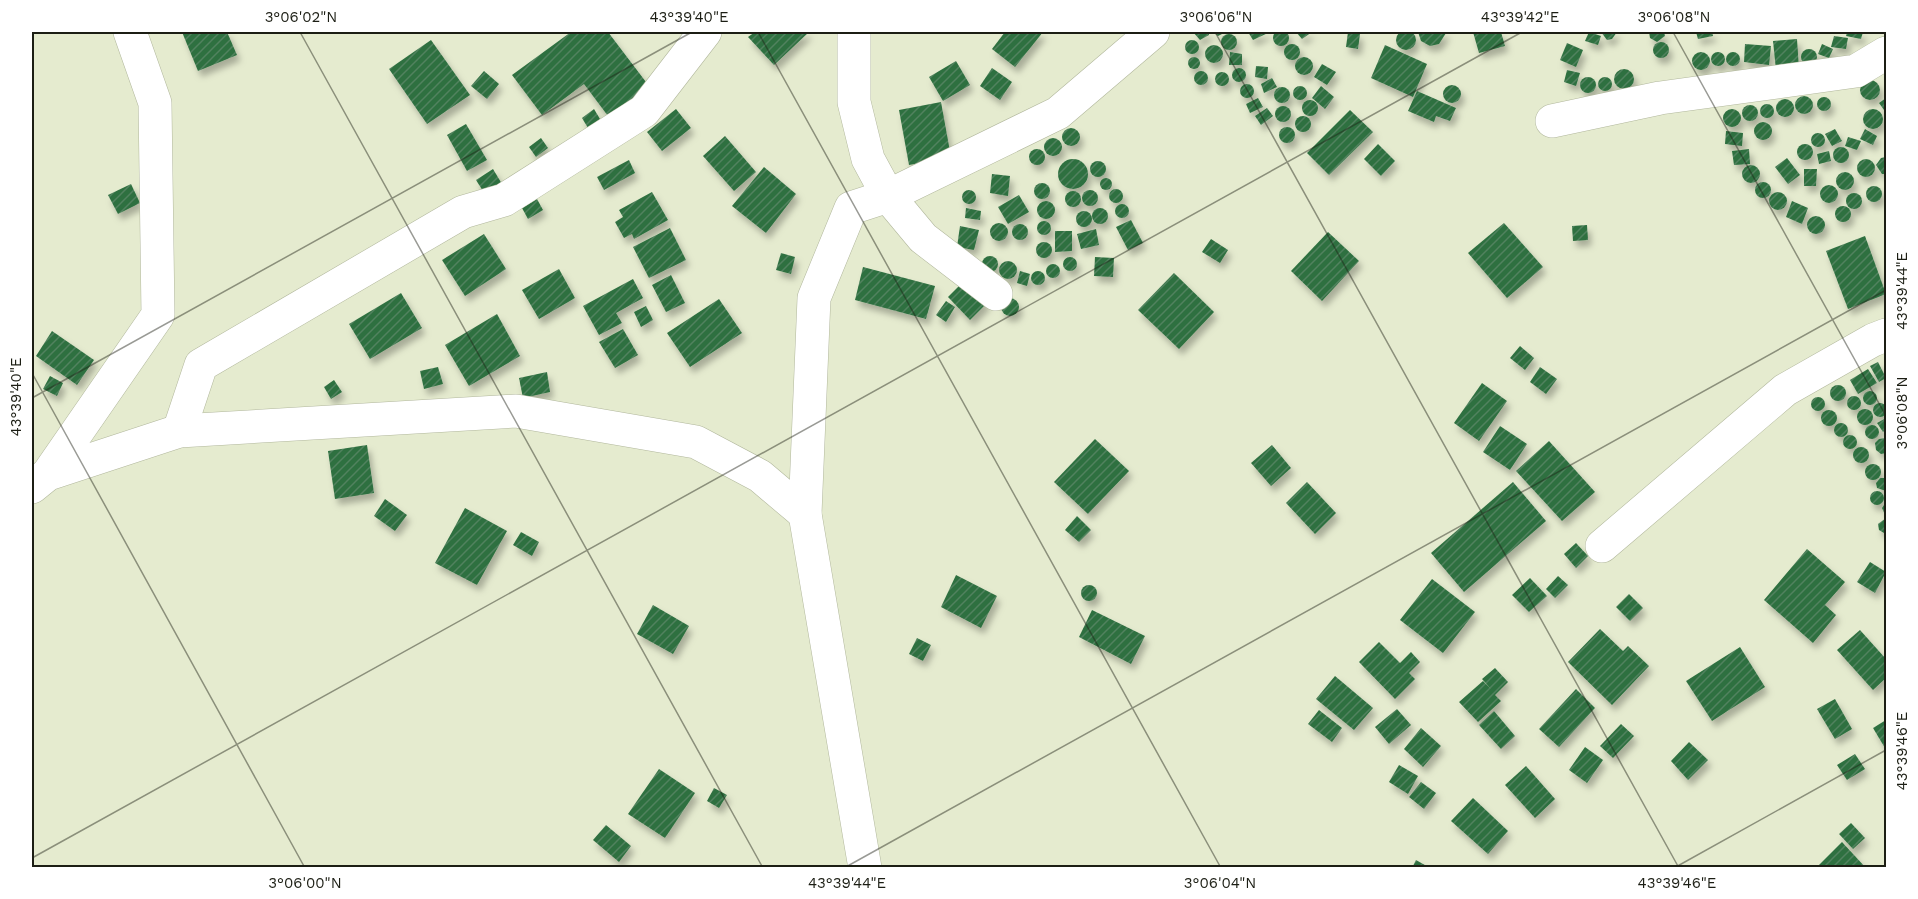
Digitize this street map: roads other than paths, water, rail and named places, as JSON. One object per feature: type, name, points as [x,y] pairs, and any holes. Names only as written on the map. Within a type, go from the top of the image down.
[{"type":"street","points":[[40,480],[158,315],[155,103],[130,32]]},
{"type":"street","points":[[179,431],[201,365],[463,212],[504,200],[644,111],[705,32]]},
{"type":"street","points":[[854,32],[854,102],[868,159],[888,196],[923,238],[996,294]]},
{"type":"street","points":[[869,865],[805,514],[814,298],[851,207],[888,196],[1058,113],[1153,32]]},
{"type":"street","points":[[1552,121],[1660,98],[1856,71],[1887,52]]},
{"type":"street","points":[[1602,546],[1785,390],[1873,339],[1887,335]]},
{"type":"street","points":[[40,480],[179,431],[516,411],[696,442],[760,476],[805,514]]}]
